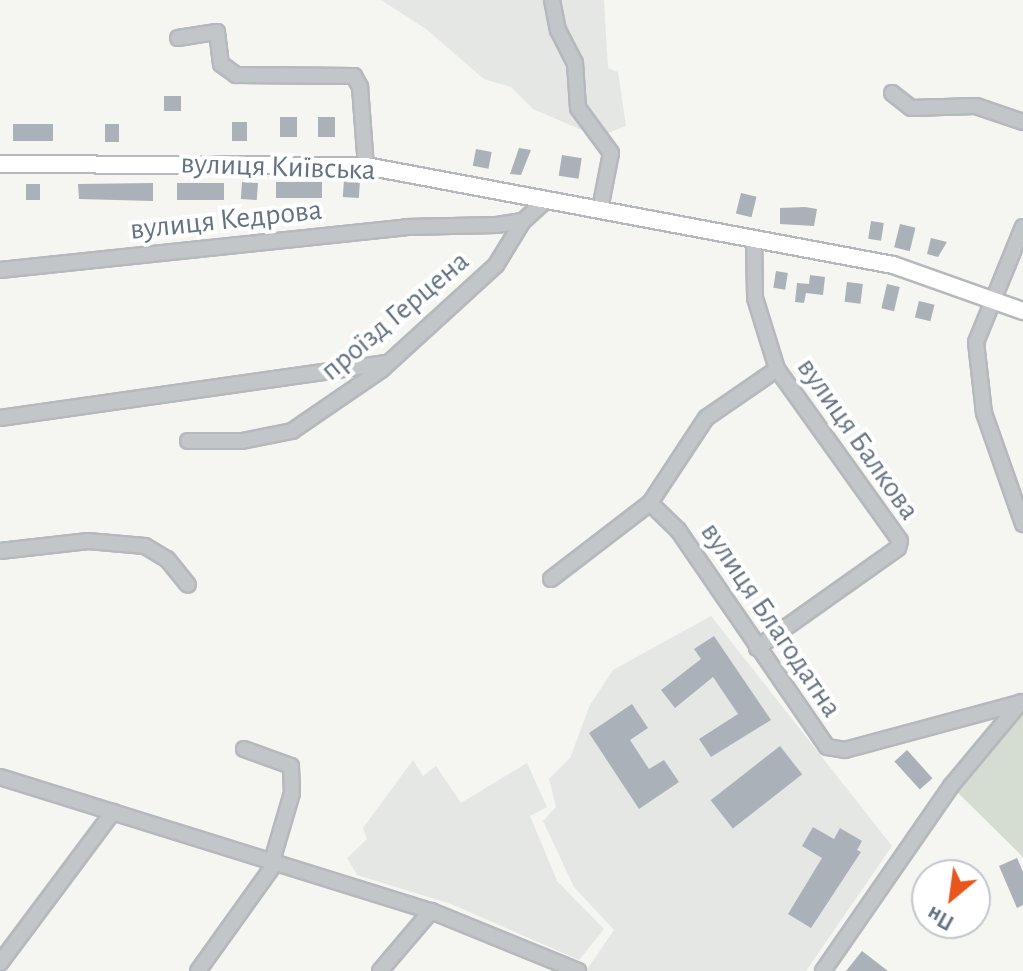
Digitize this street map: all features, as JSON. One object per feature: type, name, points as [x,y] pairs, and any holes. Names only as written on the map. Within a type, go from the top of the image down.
[{"type":"main road","name":"вулиця Київська","points":[[0,164],[366,166],[754,238]]},
{"type":"main road","points":[[754,238],[893,265],[1023,311]]},
{"type":"street","points":[[552,0],[558,30],[575,63],[578,108],[611,153],[600,209]]},
{"type":"street","points":[[178,38],[217,32],[221,64],[236,75],[354,76],[360,87],[366,166]]},
{"type":"street","points":[[892,93],[911,108],[976,106],[1023,122]]},
{"type":"street","points":[[523,221],[546,200]]},
{"type":"street","name":"вулиця Кедрова","points":[[0,270],[406,227],[523,221]]},
{"type":"street","name":"проїзд Герцена","points":[[188,441],[242,441],[292,431],[389,363],[496,265],[523,221]]},
{"type":"street","points":[[1023,227],[976,342],[984,413],[1020,508],[1023,524]]},
{"type":"street","name":"вулиця Балкова","points":[[754,238],[755,298],[777,369],[900,541],[898,548],[757,648]]},
{"type":"street","points":[[0,418],[389,363]]},
{"type":"street","points":[[551,579],[650,503],[706,418],[777,369]]},
{"type":"street","name":"вулиця Благодатна","points":[[650,503],[678,530],[812,730],[836,749],[1022,702]]},
{"type":"street","points":[[0,551],[88,541],[145,546],[167,559],[188,585]]},
{"type":"street","points":[[823,971],[951,786],[1022,702]]},
{"type":"street","points":[[198,971],[274,861],[292,793],[291,766],[244,749]]},
{"type":"street","points":[[0,777],[431,911],[578,971]]},
{"type":"street","points":[[0,963],[113,812]]},
{"type":"street","points":[[380,971],[431,911]]},
{"type":"shaded area","points":[[381,0],[604,0],[608,68],[618,72],[626,126],[598,137],[533,109],[511,87],[484,79],[426,29]]},
{"type":"shaded area","points":[[711,616],[892,846],[806,971],[586,971],[614,930],[574,887],[543,821],[556,807],[549,779],[570,758],[590,705],[613,670]]},
{"type":"shaded area","points":[[1023,702],[1023,857],[951,786]]},
{"type":"shaded area","points":[[413,760],[423,776],[436,766],[461,803],[527,763],[547,807],[530,816],[557,881],[604,929],[579,960],[451,904],[357,875],[347,858],[367,839],[363,828]]},
{"type":"building","points":[[164,96],[181,96],[181,111],[164,111]]},
{"type":"building","points":[[280,117],[297,117],[297,137],[280,137]]},
{"type":"building","points":[[318,117],[335,117],[335,137],[318,137]]},
{"type":"building","points":[[232,122],[247,122],[247,141],[232,141]]},
{"type":"building","points":[[13,124],[53,124],[53,141],[13,141]]},
{"type":"building","points":[[105,124],[119,124],[119,142],[105,142]]},
{"type":"building","points":[[519,148],[531,150],[521,175],[510,174]]},
{"type":"building","points":[[476,149],[492,152],[488,169],[473,166]]},
{"type":"building","points":[[562,155],[582,158],[578,179],[559,176]]},
{"type":"building","points":[[344,180],[360,181],[359,198],[343,197]]},
{"type":"building","points":[[242,182],[258,183],[257,200],[241,199]]},
{"type":"building","points":[[276,182],[322,182],[322,198],[276,198]]},
{"type":"building","points":[[153,183],[153,201],[79,199],[78,184]]},
{"type":"building","points":[[177,183],[224,183],[224,200],[177,200]]},
{"type":"building","points":[[26,184],[40,184],[40,200],[26,200]]},
{"type":"building","points":[[741,193],[757,197],[751,217],[736,213]]},
{"type":"building","points":[[780,208],[817,209],[814,226],[780,224]]},
{"type":"building","points":[[871,221],[884,223],[881,241],[868,239]]},
{"type":"building","points":[[900,224],[916,228],[910,251],[894,247]]},
{"type":"building","points":[[931,238],[947,242],[938,257],[927,254]]},
{"type":"building","points":[[776,271],[788,273],[785,290],[773,288]]},
{"type":"building","points":[[810,275],[825,277],[823,295],[806,293],[804,303],[795,302],[797,283],[809,284]]},
{"type":"building","points":[[847,282],[863,284],[860,304],[845,302]]},
{"type":"building","points":[[887,284],[900,287],[894,311],[881,308]]},
{"type":"building","points":[[919,301],[935,305],[930,321],[915,317]]},
{"type":"building","points":[[714,636],[771,720],[711,757],[699,739],[738,714],[713,677],[675,708],[661,690],[701,659],[694,649]]},
{"type":"building","points":[[632,704],[648,728],[630,740],[649,769],[664,760],[679,782],[639,809],[589,733]]},
{"type":"building","points":[[780,746],[802,774],[733,829],[711,800]]},
{"type":"building","points":[[907,750],[932,778],[920,790],[894,761]]},
{"type":"building","points":[[813,827],[834,839],[840,828],[862,841],[857,850],[861,852],[811,928],[788,914],[822,858],[802,846]]},
{"type":"building","points":[[1017,858],[1023,872],[1023,905],[1017,908],[999,866]]},
{"type":"building","points":[[862,951],[888,971],[846,971]]}]
